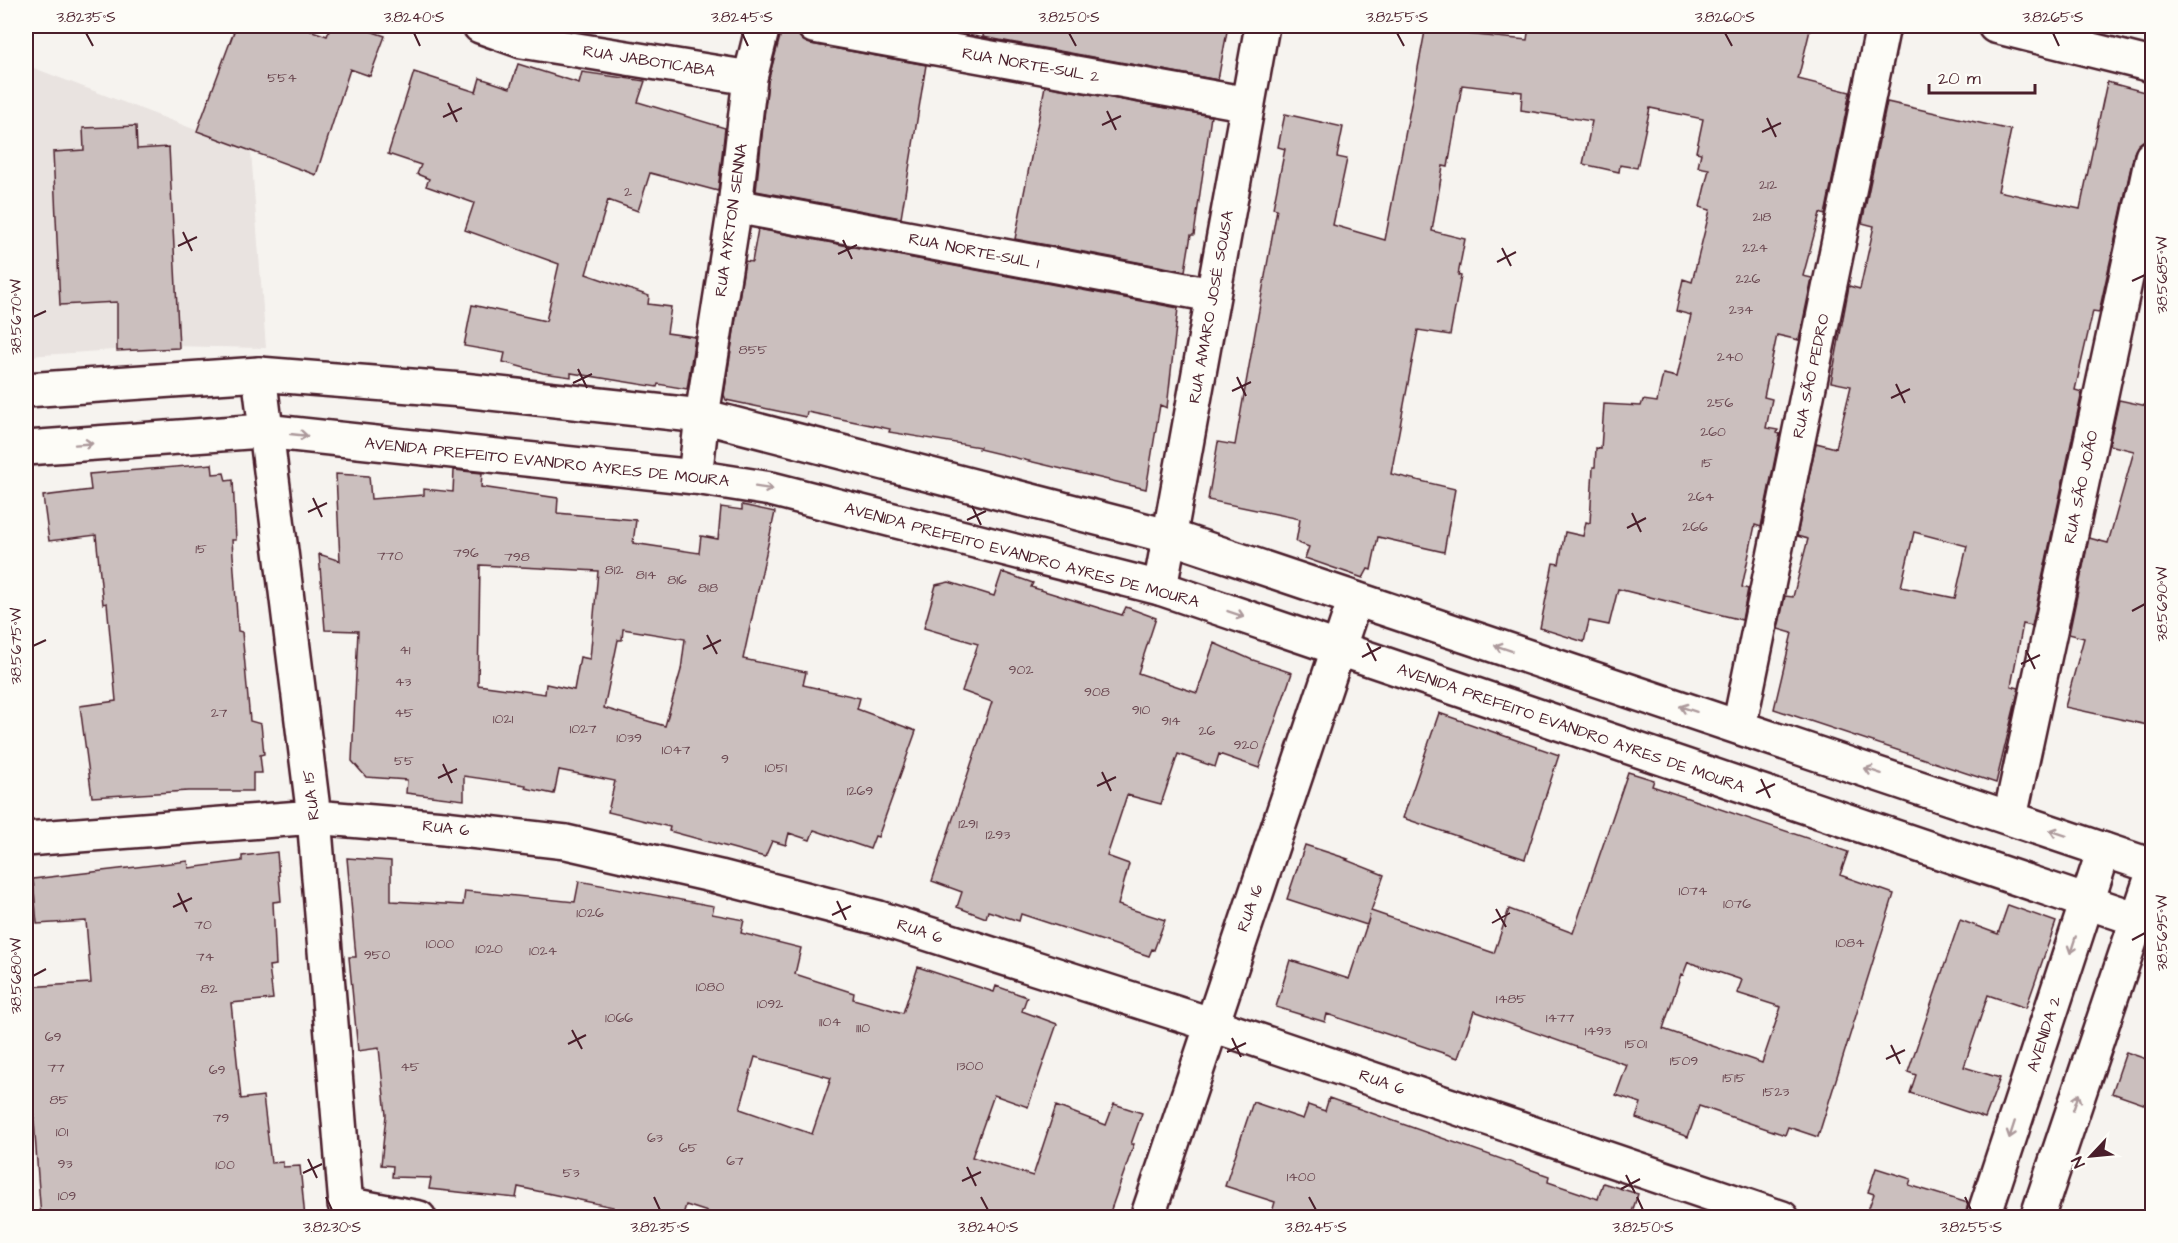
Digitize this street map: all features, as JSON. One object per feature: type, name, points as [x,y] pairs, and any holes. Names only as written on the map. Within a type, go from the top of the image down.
[{"type":"street","name":"RUA JABOTICABA","points":[[480,26],[750,78]]},
{"type":"street","name":"RUA AYRTON SENNA","points":[[695,477],[702,416],[735,206],[750,78],[763,26]]},
{"type":"street","name":"RUA NORTE-SUL 2","points":[[814,26],[1248,104]]},
{"type":"street","name":"RUA AMARO JOSÉ SOUSA","points":[[1160,588],[1262,26]]},
{"type":"street","name":"RUA SÃO PEDRO","points":[[1739,727],[1883,26]]},
{"type":"street","points":[[1995,26],[2073,35],[2152,65]]},
{"type":"street","name":"RUA SÃO JOÃO","points":[[2010,817],[2152,157]]},
{"type":"street","name":"RUA NORTE-SUL 1","points":[[735,206],[1212,295]]},
{"type":"street","points":[[26,390],[258,374],[462,390],[702,416],[1171,537],[2152,866]]},
{"type":"street","name":"RUA 15","points":[[258,374],[314,817],[346,1211]]},
{"type":"street","name":"AVENIDA PREFEITO EVANDRO AYRES DE MOURA","points":[[26,448],[264,431],[695,477],[771,489],[1160,588],[2145,922]]},
{"type":"street","name":"RUA 16","points":[[1147,1218],[1210,1024],[1355,599]]},
{"type":"street","name":"RUA 6","points":[[26,839],[314,817],[444,828],[566,842],[720,877],[879,918],[1210,1024],[1782,1218]]},
{"type":"street","name":"AVENIDA 2","points":[[1983,1218],[2104,850]]},
{"type":"street","points":[[2037,1218],[2145,922],[2152,876]]},
{"type":"street","points":[[346,1211],[419,1218]]},
{"type":"shaded area","points":[[26,65],[251,151],[266,348],[170,346],[29,356],[26,305]]},
{"type":"building","points":[[236,26],[298,26],[327,36],[331,26],[355,26],[385,36],[370,76],[350,69],[316,175],[197,131]]},
{"type":"building","points":[[789,26],[796,26],[802,40],[811,44],[926,65],[901,218],[756,191],[768,81],[781,33],[788,34]]},
{"type":"building","points":[[984,26],[1228,26],[1218,80],[983,37]]},
{"type":"building","points":[[1426,26],[1467,26],[1466,34],[1527,40],[1529,26],[1811,26],[1798,79],[1850,92],[1825,215],[1820,213],[1803,276],[1812,278],[1799,340],[1777,335],[1764,397],[1772,399],[1766,428],[1778,430],[1777,433],[1780,434],[1761,527],[1755,525],[1742,587],[1748,589],[1742,620],[1618,589],[1609,625],[1589,621],[1584,642],[1540,628],[1553,563],[1559,564],[1565,532],[1583,536],[1586,522],[1590,523],[1593,467],[1595,467],[1596,448],[1601,449],[1604,404],[1641,406],[1643,400],[1657,402],[1663,374],[1677,377],[1691,315],[1676,311],[1683,279],[1692,282],[1710,210],[1700,207],[1709,169],[1698,167],[1701,153],[1696,152],[1703,119],[1650,108],[1637,168],[1620,165],[1619,172],[1583,164],[1592,121],[1521,110],[1522,92],[1462,85],[1448,167],[1443,166],[1432,231],[1465,239],[1458,275],[1461,276],[1450,335],[1418,330],[1391,474],[1455,489],[1444,552],[1378,537],[1371,570],[1368,569],[1363,578],[1305,558],[1309,547],[1296,542],[1300,519],[1208,500],[1218,442],[1235,445],[1277,209],[1273,208],[1285,149],[1278,147],[1285,114],[1343,127],[1337,157],[1347,159],[1333,225],[1385,240]]},
{"type":"building","points":[[518,64],[579,83],[582,72],[645,81],[638,102],[725,128],[718,191],[650,173],[638,211],[608,200],[586,274],[649,296],[648,304],[671,307],[667,333],[695,337],[687,389],[658,384],[657,387],[571,373],[571,377],[543,373],[503,362],[505,353],[464,346],[472,305],[546,321],[559,264],[465,230],[474,203],[426,186],[429,179],[417,174],[421,165],[388,154],[414,72],[476,92],[480,78],[510,88]]},
{"type":"building","points":[[2107,82],[2152,94],[2146,139],[2138,145],[2134,153],[2099,312],[2093,311],[2075,390],[2082,392],[2032,626],[2023,624],[2011,686],[2019,688],[1996,783],[1774,709],[1792,633],[1778,629],[1785,596],[1793,597],[1808,539],[1797,536],[1816,443],[1836,448],[1851,386],[1831,382],[1849,286],[1860,289],[1874,226],[1862,223],[1887,102],[2011,130],[1998,191],[2080,209]],"holes":[[[1914,532],[1967,546],[1955,598],[1901,587]]]},
{"type":"building","points":[[1045,86],[1211,116],[1194,235],[1191,235],[1185,271],[1015,239]]},
{"type":"building","points":[[136,126],[137,149],[169,147],[179,348],[117,351],[117,302],[60,305],[53,152],[84,150],[83,128]]},
{"type":"building","points":[[758,229],[1178,308],[1167,408],[1160,405],[1146,489],[979,449],[980,447],[889,432],[890,429],[807,412],[806,417],[726,400],[724,395],[745,261],[752,262]]},
{"type":"building","points":[[2119,400],[2152,407],[2152,726],[2065,707],[2084,638],[2069,634],[2089,538],[2108,543],[2134,451],[2109,445]]},
{"type":"building","points":[[212,464],[213,474],[224,473],[226,481],[233,480],[236,540],[232,540],[238,631],[242,632],[250,721],[261,724],[264,754],[260,755],[262,773],[253,773],[253,791],[188,791],[92,797],[80,706],[116,701],[107,603],[103,604],[96,535],[49,541],[43,496],[91,490],[89,474]]},
{"type":"building","points":[[454,470],[482,473],[481,487],[558,498],[557,513],[636,520],[633,543],[699,553],[701,536],[718,539],[721,507],[742,510],[742,505],[775,512],[743,659],[806,672],[803,685],[860,698],[857,709],[916,731],[878,837],[875,836],[870,849],[814,830],[810,840],[789,833],[786,845],[772,841],[765,857],[669,831],[670,827],[608,812],[615,781],[559,770],[554,794],[525,788],[526,785],[464,776],[464,800],[406,793],[407,780],[366,777],[352,761],[358,631],[325,630],[319,554],[340,561],[336,474],[369,476],[371,499],[424,495],[424,489],[453,492]],"holes":[[[480,565],[598,571],[590,659],[580,657],[574,690],[546,684],[545,694],[478,685]],[[623,629],[685,639],[681,670],[665,726],[604,708],[618,640],[622,640]]]},
{"type":"building","points":[[1002,572],[1033,583],[1031,587],[1122,615],[1126,607],[1156,618],[1138,673],[1197,693],[1214,643],[1250,659],[1292,673],[1259,768],[1219,754],[1215,767],[1178,754],[1161,804],[1127,795],[1107,856],[1129,864],[1118,905],[1165,920],[1154,950],[1152,949],[1149,956],[1021,914],[1019,921],[988,911],[986,918],[957,907],[962,892],[932,881],[992,702],[962,691],[978,644],[924,628],[936,585],[949,582],[994,596]]},
{"type":"building","points":[[1439,713],[1559,755],[1525,859],[1403,818]]},
{"type":"building","points":[[1628,772],[1654,780],[1652,786],[1848,852],[1840,875],[1894,894],[1818,1137],[1788,1127],[1785,1135],[1699,1106],[1688,1137],[1636,1118],[1641,1103],[1616,1095],[1627,1065],[1474,1011],[1458,1058],[1327,1014],[1325,1022],[1276,1007],[1290,960],[1349,979],[1367,925],[1287,899],[1305,845],[1348,859],[1346,860],[1384,875],[1371,911],[1494,953],[1509,909],[1573,933]],"holes":[[[1688,962],[1742,980],[1737,993],[1781,1007],[1762,1063],[1663,1029],[1681,974],[1683,975]]]},
{"type":"building","points":[[277,852],[281,901],[273,902],[276,965],[269,966],[273,999],[231,1003],[241,1099],[263,1096],[271,1163],[283,1162],[283,1167],[300,1166],[305,1218],[41,1218],[30,1065],[26,1065],[26,987],[91,983],[86,921],[37,924],[33,879],[188,861],[189,868],[242,861],[242,856]]},
{"type":"building","points":[[347,858],[391,861],[391,901],[463,905],[465,891],[575,902],[579,881],[714,906],[712,914],[744,920],[741,933],[801,948],[795,974],[854,993],[853,999],[903,1013],[918,967],[994,992],[996,986],[1027,997],[1022,1011],[1057,1024],[1028,1107],[994,1095],[972,1157],[1033,1176],[1056,1106],[1106,1125],[1114,1104],[1142,1113],[1131,1144],[1134,1144],[1108,1218],[726,1218],[686,1205],[682,1218],[609,1218],[613,1207],[518,1187],[516,1198],[429,1189],[431,1178],[392,1177],[393,1166],[381,1165],[386,1115],[379,1048],[358,1051],[349,957],[356,957]],"holes":[[[755,1057],[831,1078],[812,1134],[740,1109]]]},
{"type":"building","points":[[2008,905],[2056,922],[2026,1008],[1988,995],[1964,1067],[2000,1078],[1985,1118],[1910,1093],[1916,1075],[1908,1072],[1960,920],[1998,934]]},
{"type":"building","points":[[2126,1052],[2152,1061],[2152,1107],[2112,1093]]},
{"type":"building","points":[[1329,1098],[1549,1176],[1548,1182],[1598,1199],[1603,1183],[1638,1194],[1632,1212],[1637,1213],[1636,1218],[1287,1218],[1272,1212],[1275,1202],[1225,1186],[1253,1102],[1303,1119],[1308,1105],[1325,1111]]},
{"type":"building","points":[[1876,1168],[1911,1179],[1909,1185],[1968,1203],[1965,1218],[1865,1218],[1874,1194],[1868,1192]]}]
